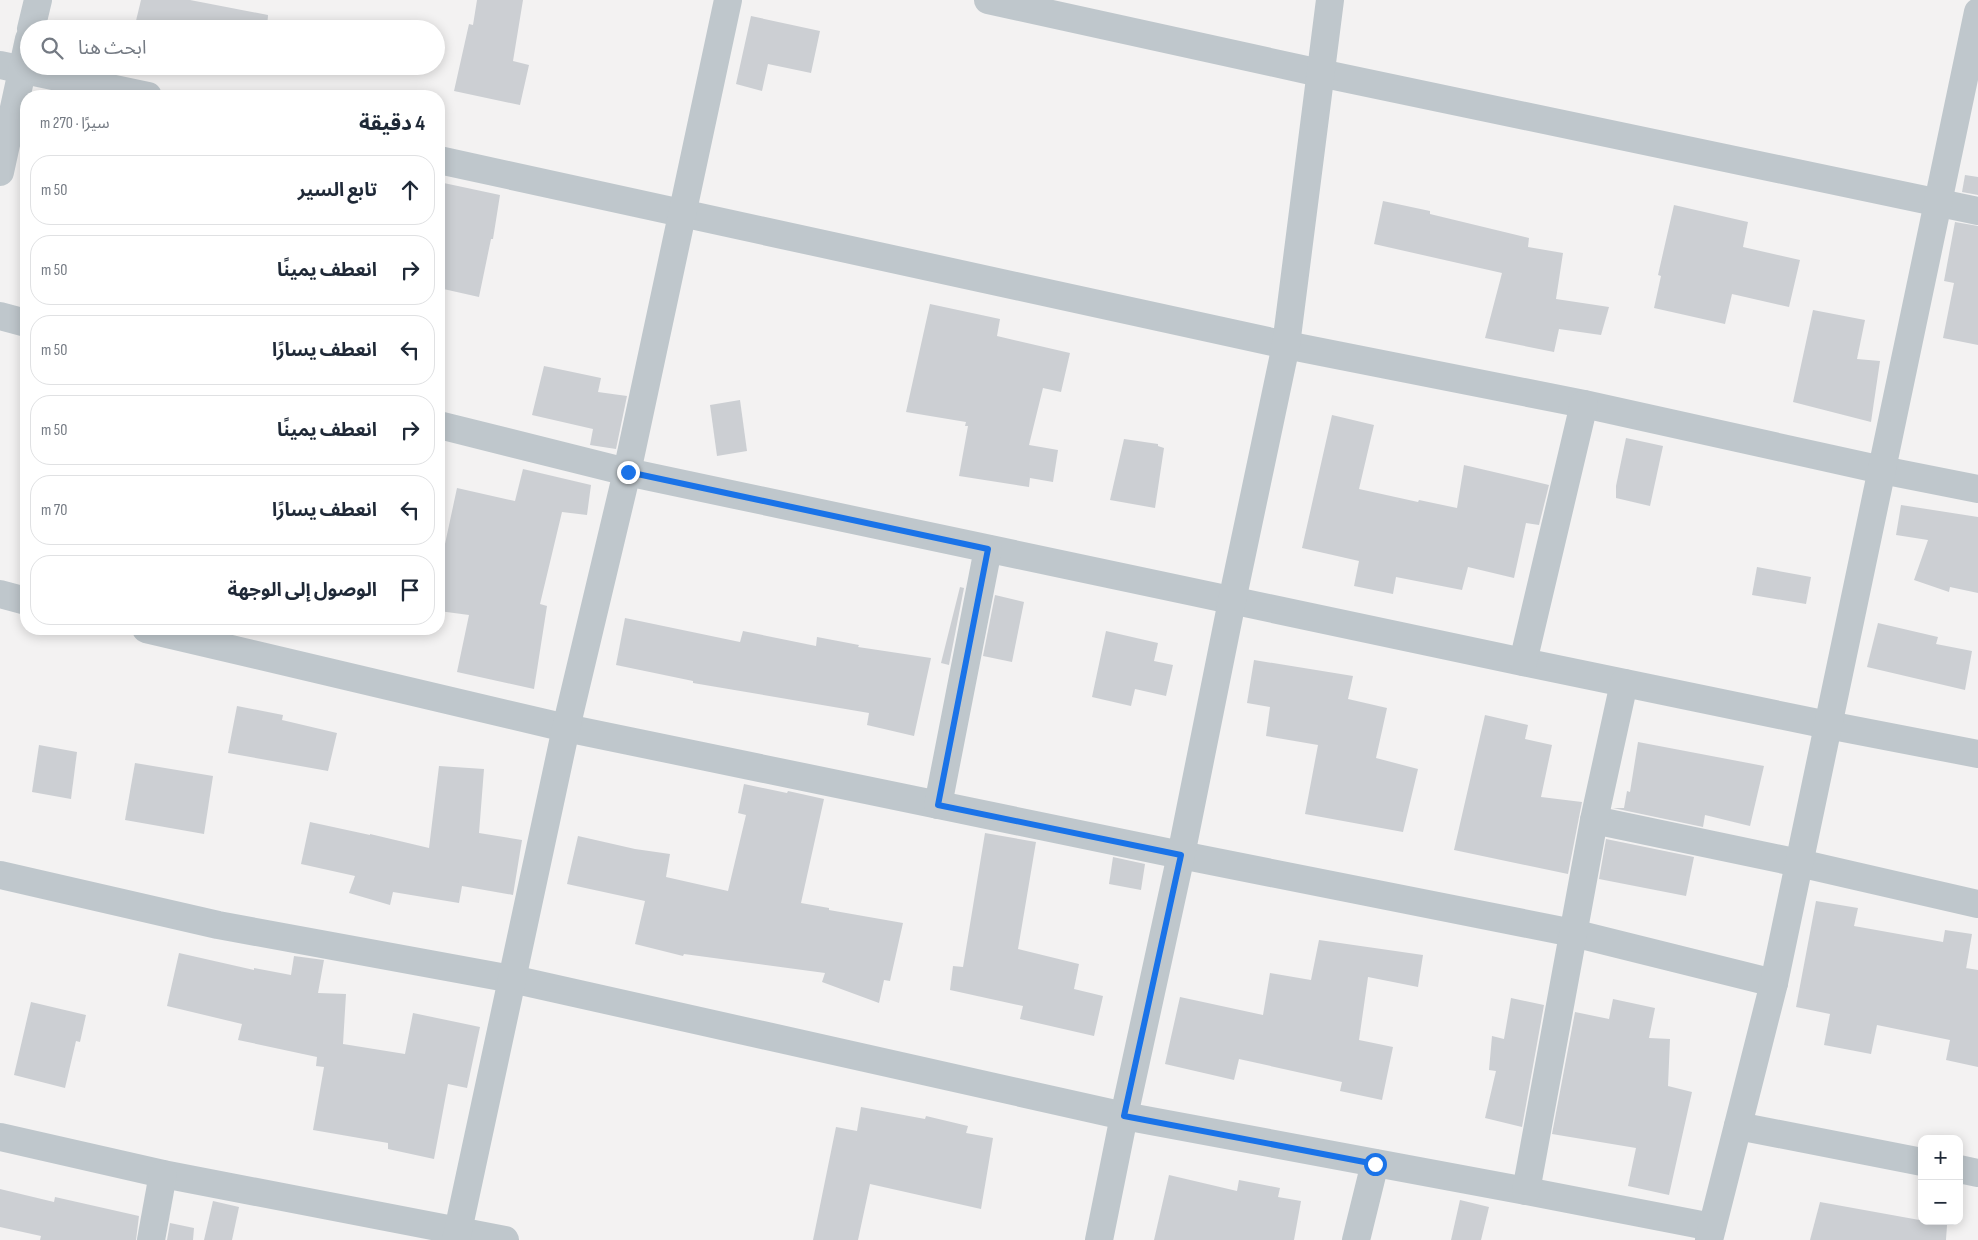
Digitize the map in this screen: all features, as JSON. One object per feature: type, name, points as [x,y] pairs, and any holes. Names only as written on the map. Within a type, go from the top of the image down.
[{"type":"street","points":[[33,20],[38,0]]},
{"type":"street","points":[[457,1235],[566,728],[628,472],[728,0]]},
{"type":"street","points":[[988,0],[1320,73],[1978,211]]},
{"type":"street","points":[[1099,1240],[1181,855],[1286,345],[1330,0]]},
{"type":"street","points":[[0,875],[218,924],[512,979],[1124,1116],[1526,1191],[1710,1234],[1774,983],[1978,12]]},
{"type":"street","points":[[0,172],[11,67],[20,53]]},
{"type":"street","points":[[49,75],[120,90]]},
{"type":"street","points":[[445,161],[1286,345],[1584,404],[1882,470],[1978,489]]},
{"type":"street","points":[[0,316],[20,321]]},
{"type":"street","points":[[1523,662],[1584,404]]},
{"type":"street","points":[[445,426],[628,472],[988,549],[1828,726],[1978,754]]},
{"type":"street","points":[[938,805],[988,549]]},
{"type":"street","points":[[0,594],[20,599]]},
{"type":"street","points":[[171,635],[566,728],[1573,934],[1774,983]]},
{"type":"street","points":[[1526,1191],[1594,820],[1624,683]]},
{"type":"street","points":[[1594,820],[1799,863],[1978,904]]},
{"type":"street","points":[[1738,1126],[1918,1161]]},
{"type":"street","points":[[0,1137],[163,1174],[457,1235],[505,1240]]},
{"type":"street","points":[[1356,1240],[1375,1164]]},
{"type":"street","points":[[1963,1170],[1978,1173]]},
{"type":"street","points":[[151,1240],[163,1174]]},
{"type":"building","points":[[141,0],[190,0],[268,15],[268,20],[136,20]]},
{"type":"building","points":[[477,0],[523,0],[513,61],[529,65],[520,105],[454,91],[469,24],[473,25]]},
{"type":"building","points":[[751,16],[820,31],[811,73],[768,64],[762,91],[736,84]]},
{"type":"building","points":[[1965,175],[1978,177],[1978,195],[1962,192]]},
{"type":"building","points":[[445,183],[500,195],[493,239],[491,239],[479,297],[445,289]]},
{"type":"building","points":[[1383,201],[1430,211],[1430,214],[1529,238],[1528,247],[1563,253],[1556,299],[1609,307],[1601,335],[1559,329],[1554,352],[1485,338],[1502,273],[1374,244]]},
{"type":"building","points":[[1674,205],[1748,222],[1743,247],[1800,260],[1789,307],[1732,294],[1725,324],[1654,308],[1661,276],[1658,275]]},
{"type":"building","points":[[1955,222],[1978,226],[1978,345],[1943,338],[1954,283],[1944,281]]},
{"type":"building","points":[[930,304],[1000,319],[997,336],[1070,353],[1061,392],[1043,388],[1029,445],[1058,450],[1053,482],[1030,478],[1029,487],[959,476],[968,426],[965,426],[966,422],[906,412]]},
{"type":"building","points":[[1813,310],[1865,320],[1857,359],[1880,361],[1871,422],[1793,402]]},
{"type":"building","points":[[544,366],[601,378],[598,392],[627,396],[616,449],[590,445],[593,429],[532,415]]},
{"type":"building","points":[[740,400],[747,451],[717,456],[710,405]]},
{"type":"building","points":[[1332,415],[1374,425],[1359,489],[1418,502],[1419,500],[1457,508],[1464,465],[1549,485],[1539,525],[1526,523],[1514,578],[1468,567],[1462,590],[1396,577],[1393,594],[1354,586],[1359,561],[1302,548]]},
{"type":"building","points":[[1626,438],[1663,446],[1650,506],[1616,498],[1616,486]]},
{"type":"building","points":[[1124,439],[1158,444],[1158,446],[1164,448],[1155,508],[1110,500]]},
{"type":"building","points":[[523,469],[591,485],[587,515],[562,512],[540,604],[547,606],[534,689],[457,672],[469,615],[445,612],[445,544],[457,488],[515,501]]},
{"type":"building","points":[[1901,505],[1978,517],[1978,593],[1950,587],[1949,592],[1914,580],[1928,540],[1896,535]]},
{"type":"building","points":[[1757,567],[1811,577],[1806,604],[1752,595]]},
{"type":"building","points":[[960,587],[964,588],[949,665],[941,663]]},
{"type":"building","points":[[995,595],[1024,602],[1012,662],[983,656]]},
{"type":"building","points":[[625,618],[740,642],[743,631],[816,646],[817,637],[859,645],[858,647],[931,658],[914,736],[867,725],[869,713],[693,683],[693,681],[616,665]]},
{"type":"building","points":[[1878,623],[1938,637],[1936,644],[1972,651],[1965,690],[1867,667]]},
{"type":"building","points":[[1106,631],[1158,643],[1154,661],[1173,665],[1166,696],[1135,689],[1131,706],[1092,697]]},
{"type":"building","points":[[1254,660],[1353,676],[1348,699],[1387,708],[1376,758],[1418,769],[1403,832],[1305,814],[1318,745],[1266,736],[1270,707],[1247,703]]},
{"type":"building","points":[[237,706],[283,715],[282,720],[337,733],[328,771],[228,753]]},
{"type":"building","points":[[1485,715],[1528,725],[1525,739],[1552,745],[1541,797],[1582,802],[1568,874],[1454,850]]},
{"type":"building","points":[[1638,742],[1764,766],[1750,826],[1705,815],[1703,827],[1613,808],[1624,808],[1627,791],[1630,792]]},
{"type":"building","points":[[39,745],[77,752],[71,799],[32,792]]},
{"type":"building","points":[[135,763],[213,776],[204,834],[125,820]]},
{"type":"building","points":[[439,766],[484,769],[479,833],[522,840],[513,895],[462,886],[459,903],[393,892],[390,905],[349,893],[355,876],[301,864],[310,822],[429,848]]},
{"type":"building","points":[[744,784],[824,799],[801,903],[903,923],[890,981],[884,980],[879,1003],[822,982],[825,973],[684,954],[683,956],[635,944],[645,901],[567,884],[578,836],[635,849],[670,854],[666,877],[728,891],[746,815],[738,813]]},
{"type":"building","points":[[985,833],[1036,842],[1018,949],[1079,964],[1074,989],[1103,996],[1094,1036],[1020,1019],[1023,1006],[950,990],[953,966],[963,967]]},
{"type":"building","points":[[1606,839],[1694,857],[1686,896],[1599,879]]},
{"type":"building","points":[[1113,857],[1145,864],[1141,890],[1109,884]]},
{"type":"building","points":[[1816,901],[1858,908],[1854,926],[1943,942],[1945,930],[1972,934],[1966,968],[1978,970],[1978,1067],[1946,1060],[1950,1040],[1877,1025],[1871,1054],[1824,1045],[1830,1014],[1796,1007]]},
{"type":"building","points":[[1319,940],[1423,955],[1418,987],[1368,977],[1359,1040],[1393,1047],[1382,1100],[1340,1091],[1342,1082],[1239,1059],[1234,1080],[1165,1064],[1180,997],[1263,1015],[1270,973],[1311,980]]},
{"type":"building","points":[[179,953],[254,970],[254,968],[291,975],[294,956],[324,960],[318,993],[346,994],[343,1044],[405,1054],[413,1013],[480,1027],[467,1088],[448,1084],[434,1159],[388,1149],[388,1143],[313,1130],[324,1067],[316,1066],[317,1057],[238,1040],[242,1024],[167,1006]]},
{"type":"building","points":[[1511,998],[1544,1005],[1522,1127],[1485,1118],[1496,1071],[1489,1070],[1492,1036],[1504,1039]]},
{"type":"building","points":[[1613,999],[1655,1008],[1649,1038],[1670,1039],[1668,1086],[1692,1092],[1669,1195],[1628,1186],[1636,1148],[1552,1134],[1575,1012],[1609,1019]]},
{"type":"building","points":[[31,1002],[86,1015],[80,1042],[76,1041],[65,1088],[14,1075]]},
{"type":"building","points":[[861,1107],[925,1119],[926,1116],[968,1126],[966,1133],[993,1138],[981,1209],[870,1184],[858,1240],[813,1240],[836,1127],[857,1131]]},
{"type":"building","points":[[1169,1175],[1237,1191],[1239,1180],[1280,1188],[1278,1197],[1301,1201],[1294,1240],[1154,1240]]},
{"type":"building","points":[[0,1189],[54,1202],[55,1197],[139,1216],[136,1240],[40,1240],[41,1236],[0,1227]]},
{"type":"building","points":[[1460,1200],[1489,1207],[1481,1240],[1451,1240]]},
{"type":"building","points":[[213,1201],[239,1207],[232,1240],[204,1240]]},
{"type":"building","points":[[1820,1202],[1918,1220],[1918,1225],[1947,1225],[1946,1240],[1810,1240]]},
{"type":"building","points":[[170,1223],[194,1228],[193,1240],[167,1240]]},
{"type":"route","points":[[628,472],[988,549],[938,805],[1181,855],[1124,1116],[1375,1164]]}]
